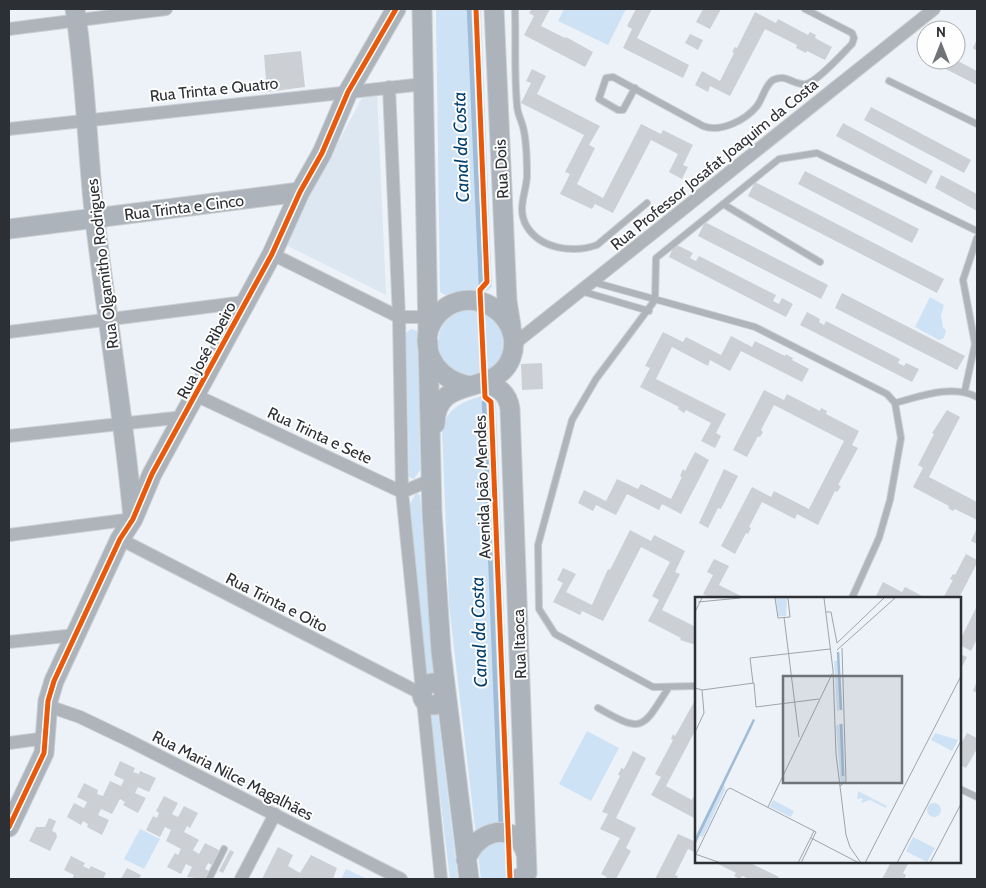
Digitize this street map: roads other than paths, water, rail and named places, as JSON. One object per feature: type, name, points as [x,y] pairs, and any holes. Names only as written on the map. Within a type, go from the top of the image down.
[{"type":"main road","name":"Rua José Ribeiro","points":[[9,827],[42,760],[47,738],[48,706],[54,680],[120,539],[133,519],[152,474],[272,254],[300,192],[322,154],[348,92],[396,9]]},
{"type":"main road","points":[[422,9],[433,694],[468,874]]},
{"type":"main road","name":"Rua Dois","points":[[494,9],[507,301],[513,342],[514,387],[510,409]]},
{"type":"main road","name":"Rua Olgamitho Rodrigues","points":[[76,14],[95,218],[107,318],[123,423],[133,519]]},
{"type":"main road","name":"Rua Trinta e Cinco","points":[[9,229],[300,192]]},
{"type":"main road","points":[[430,455],[435,419],[439,406],[455,390],[477,385],[503,371],[513,342],[505,317],[494,307],[481,301],[467,300],[454,304],[442,311],[428,331],[430,356],[442,375],[455,383],[477,385],[495,386],[504,393],[510,409]]},
{"type":"main road","name":"Rua Itaoca","points":[[510,409],[526,854],[524,877]]},
{"type":"main road","points":[[468,874],[476,841],[484,836],[496,832],[514,837],[520,842],[526,854]]},
{"type":"street","points":[[9,29],[76,14],[166,9]]},
{"type":"street","name":"Rua Professor Josafat Joaquim da Costa","points":[[513,342],[593,282],[934,9]]},
{"type":"street","name":"Rua Trinta e Quatro","points":[[9,129],[87,119],[424,84]]},
{"type":"street","points":[[388,87],[399,317],[402,492],[433,694],[441,879]]},
{"type":"street","points":[[272,254],[428,331]]},
{"type":"street","points":[[9,332],[107,318],[245,302]]},
{"type":"street","name":"Rua Trinta e Sete","points":[[196,395],[402,492]]},
{"type":"street","points":[[9,436],[184,417]]},
{"type":"street","points":[[402,492],[431,480]]},
{"type":"street","points":[[9,535],[133,519]]},
{"type":"street","name":"Rua Trinta e Oito","points":[[120,539],[433,694]]},
{"type":"street","points":[[9,642],[76,635]]},
{"type":"street","name":"Rua Maria Nilce Magalhães","points":[[48,706],[80,717],[401,879]]},
{"type":"street","points":[[9,743],[47,738]]},
{"type":"street","points":[[240,879],[275,814]]},
{"type":"lane","points":[[515,9],[517,105],[525,138],[527,176],[522,212],[526,226],[535,236],[553,246],[569,250],[588,248],[598,244],[647,203]]},
{"type":"lane","points":[[635,88],[623,110],[618,110],[599,99],[609,77],[613,77],[635,88],[703,126],[722,128],[751,112],[772,81],[785,78],[801,84],[810,82],[852,44],[854,38],[852,33],[805,9]]},
{"type":"lane","points":[[890,80],[977,124]]},
{"type":"lane","points":[[695,686],[653,687],[555,634],[539,608],[538,545],[572,420],[596,379],[656,300],[656,258],[779,159],[817,153],[977,231]]},
{"type":"lane","points":[[723,204],[820,262]]},
{"type":"lane","points":[[965,390],[975,344],[963,280],[977,238]]},
{"type":"lane","points":[[593,282],[755,327],[887,394],[895,403],[900,438],[890,500],[879,538],[852,597]]},
{"type":"lane","points":[[580,291],[648,311]]},
{"type":"lane","points":[[895,403],[937,392],[965,390],[977,397]]},
{"type":"lane","points":[[598,708],[627,724],[638,725],[647,720],[669,687]]},
{"type":"lane","points":[[961,789],[977,797]]},
{"type":"lane","points":[[209,879],[224,849]]},
{"type":"waterway","name":"Canal da Costa","points":[[469,9],[481,285]]},
{"type":"waterway","name":"Canal da Costa","points":[[484,403],[501,828]]}]
